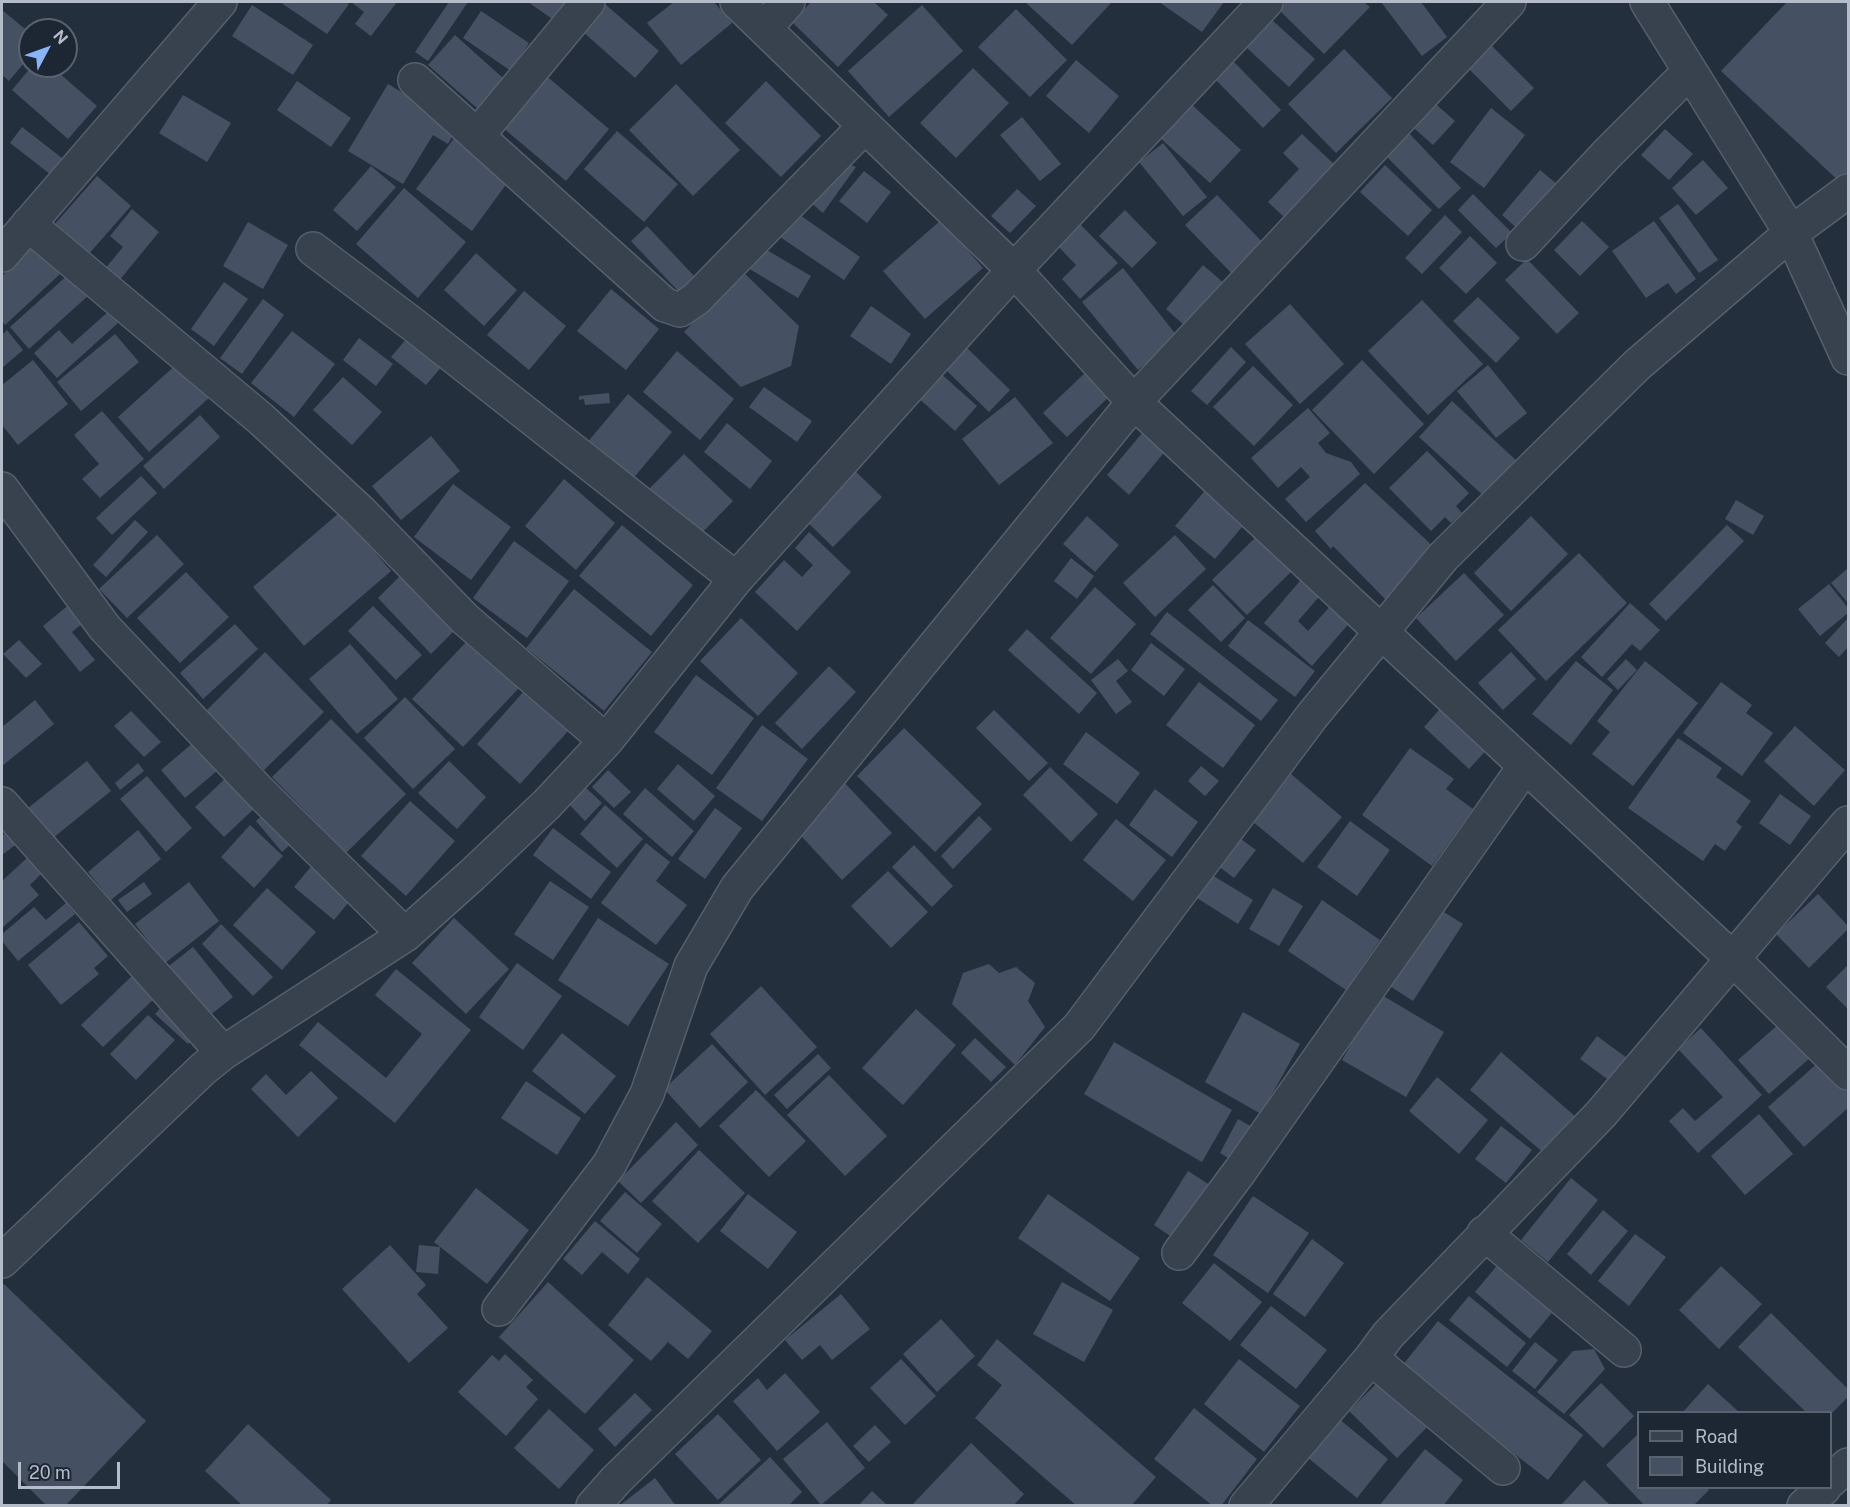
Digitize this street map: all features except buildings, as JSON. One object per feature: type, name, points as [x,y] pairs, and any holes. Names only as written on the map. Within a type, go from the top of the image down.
[{"type":"street","points":[[2,255],[220,2]]},
{"type":"street","points":[[477,136],[588,2]]},
{"type":"street","points":[[737,2],[1014,270],[1134,402],[1733,959],[1848,1073]]},
{"type":"street","points":[[765,28],[788,2]]},
{"type":"street","points":[[2,1261],[203,1069],[223,1053],[405,934],[548,804],[606,741],[735,579],[1014,270],[1266,2]]},
{"type":"street","points":[[499,1309],[609,1165],[646,1094],[691,966],[737,888],[1134,402],[1509,2]]},
{"type":"street","points":[[1647,2],[1791,234],[1848,358]]},
{"type":"street","points":[[1523,244],[1607,154],[1690,71]]},
{"type":"street","points":[[415,81],[665,305],[680,310],[696,299],[865,126]]},
{"type":"street","points":[[593,1506],[616,1480],[1080,1027],[1312,716],[1443,557],[1637,365],[1791,234],[1848,191]]},
{"type":"street","points":[[28,224],[261,419],[362,513],[465,620],[606,741]]},
{"type":"street","points":[[313,249],[424,333],[735,579]]},
{"type":"street","points":[[2,489],[105,628],[259,791],[405,934]]},
{"type":"street","points":[[1179,1254],[1525,766]]},
{"type":"street","points":[[2,804],[223,1053]]},
{"type":"street","points":[[1246,1506],[1388,1335],[1601,1114],[1848,823]]},
{"type":"street","points":[[1484,1233],[1624,1350]]},
{"type":"street","points":[[1371,1358],[1503,1468]]},
{"type":"street","points":[[1832,1479],[1848,1465]]},
{"type":"street","points":[[1804,1506],[1823,1489]]}]
